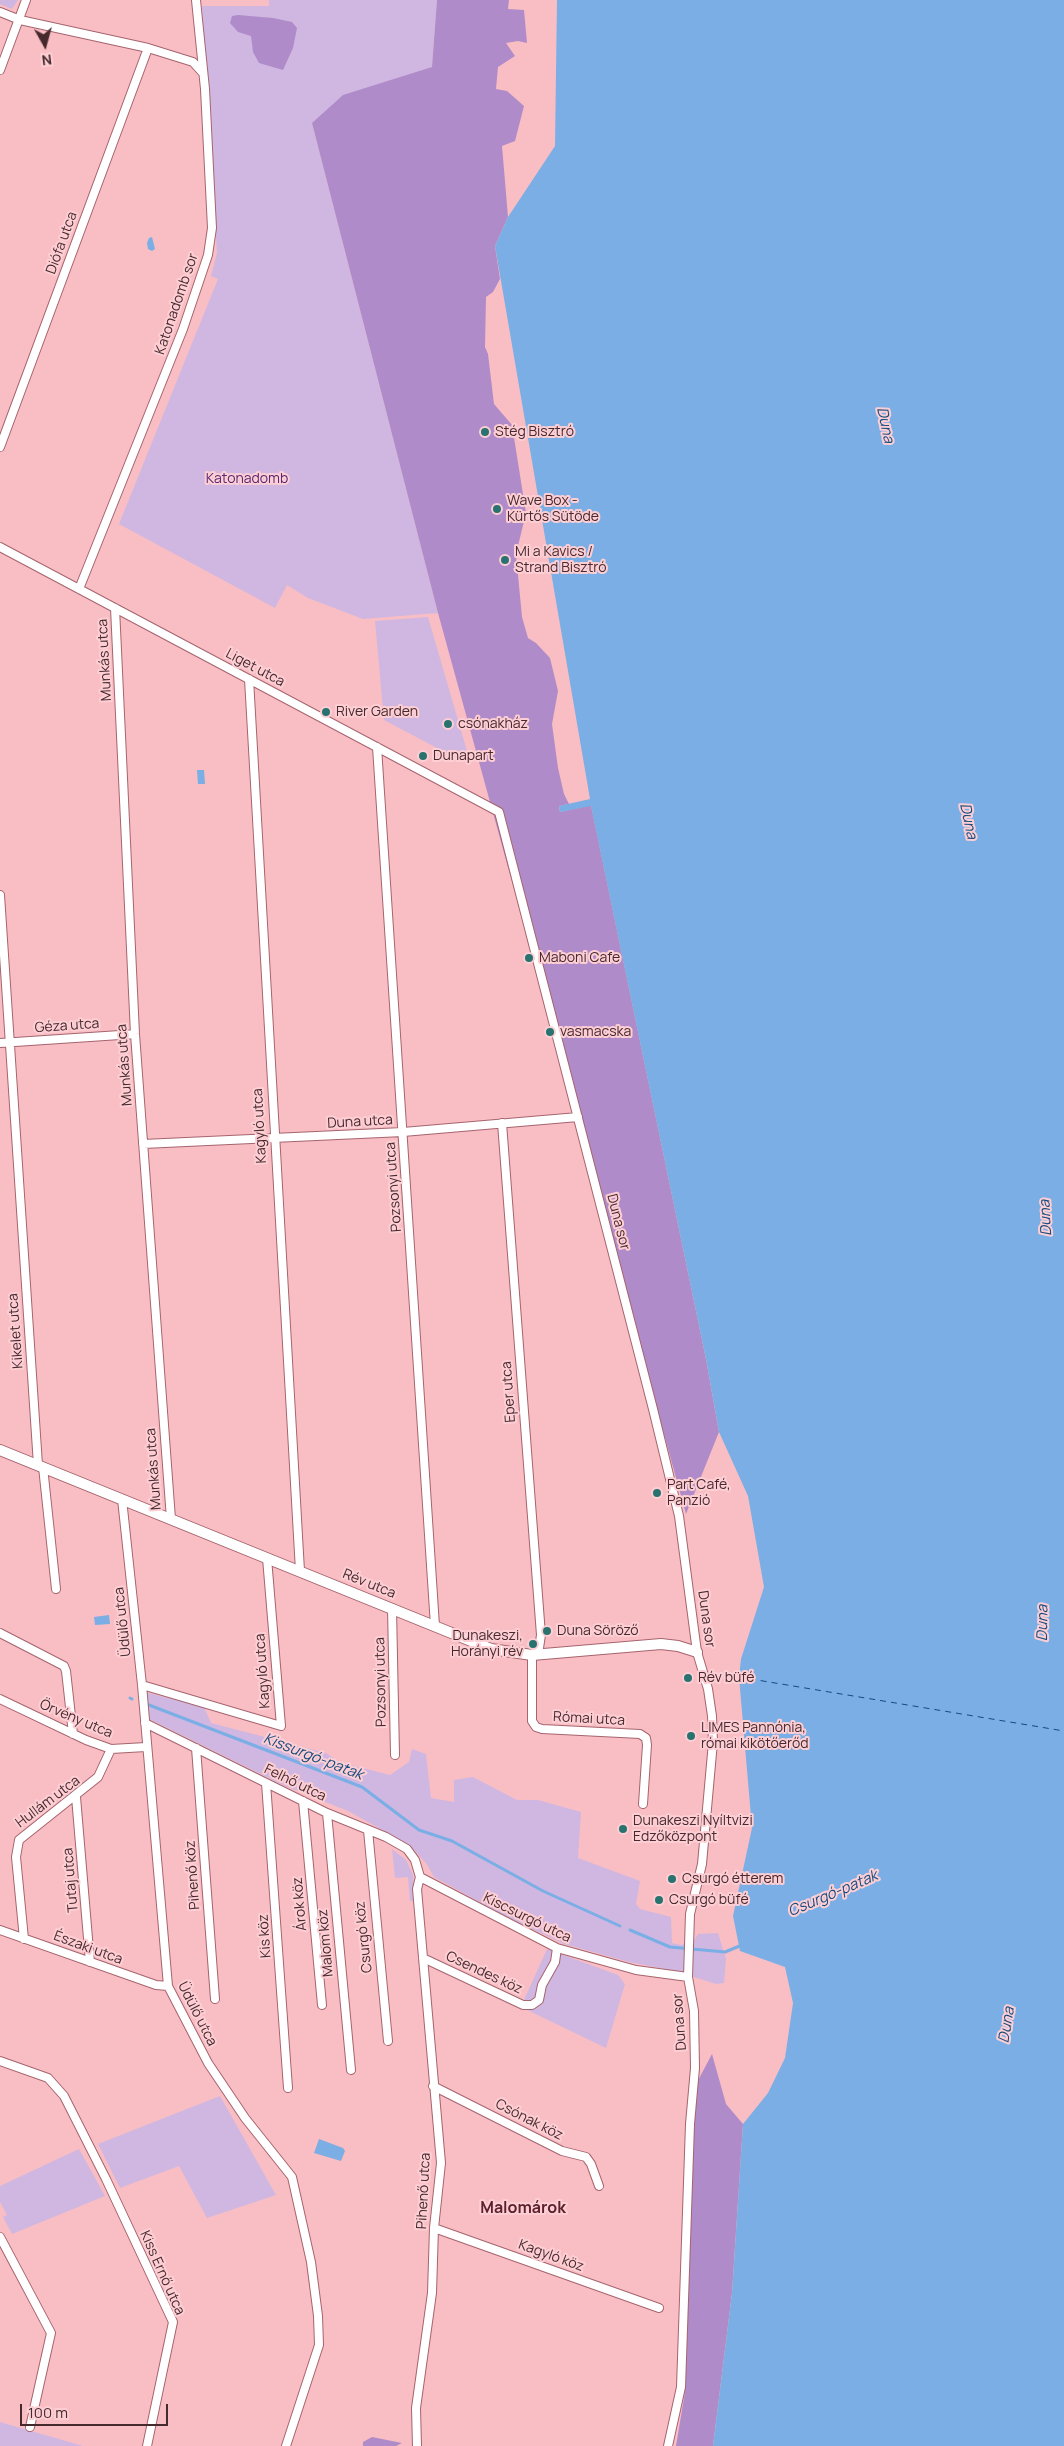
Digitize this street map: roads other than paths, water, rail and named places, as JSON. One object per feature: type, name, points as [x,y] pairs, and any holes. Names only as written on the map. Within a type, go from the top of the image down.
[{"type":"street","points":[[0,70],[26,0]]},
{"type":"street","name":"Katonadomb sor","points":[[79,589],[183,329],[208,255],[212,228],[196,0]]},
{"type":"street","points":[[0,12],[20,20],[148,48],[193,62],[202,72]]},
{"type":"street","name":"Diófa utca","points":[[0,447],[148,48]]},
{"type":"street","points":[[193,62],[201,56]]},
{"type":"street","name":"Liget utca","points":[[0,547],[499,812]]},
{"type":"street","name":"Munkás utca","points":[[115,608],[135,1034],[171,1519]]},
{"type":"street","name":"Kagyló utca","points":[[248,679],[300,1571]]},
{"type":"street","name":"Pozsonyi utca","points":[[377,747],[435,1626]]},
{"type":"street","name":"Duna sor","points":[[499,812],[679,1516],[697,1652],[708,1689],[713,1742],[702,1864],[690,1914],[688,1955],[688,1977],[694,2011],[695,2068],[690,2124],[681,2387],[668,2446]]},
{"type":"street","name":"Kikelet utca","points":[[0,895],[9,1042],[41,1466]]},
{"type":"street","name":"Géza utca","points":[[0,1043],[135,1034]]},
{"type":"street","name":"Duna utca","points":[[143,1144],[402,1132],[578,1117]]},
{"type":"street","name":"Eper utca","points":[[502,1123],[541,1635],[539,1648],[532,1655]]},
{"type":"street","name":"Rév utca","points":[[0,1450],[490,1649],[532,1655],[662,1644],[678,1646],[697,1652]]},
{"type":"street","points":[[41,1466],[56,1588]]},
{"type":"street","name":"Üdülő utca","points":[[122,1499],[142,1685],[168,1986],[208,2063],[245,2118],[284,2164],[296,2188],[311,2262],[318,2316],[319,2345],[286,2446]]},
{"type":"street","name":"Kagyló utca","points":[[142,1685],[281,1726],[267,1558]]},
{"type":"street","name":"Pozsonyi utca","points":[[392,1608],[395,1755]]},
{"type":"street","points":[[0,1633],[64,1666],[73,1734]]},
{"type":"street","name":"Római utca","points":[[532,1655],[532,1721],[536,1726],[542,1730],[640,1734],[646,1738],[642,1804]]},
{"type":"street","name":"Örvény utca","points":[[0,1699],[73,1734],[111,1749],[146,1747]]},
{"type":"street","name":"Felhő utca","points":[[145,1723],[326,1813],[368,1830],[406,1849],[415,1860],[420,1877]]},
{"type":"street","name":"Pihenő köz","points":[[196,1748],[216,1999]]},
{"type":"street","name":"Hullám utca","points":[[24,1939],[16,1857],[19,1840],[26,1832],[76,1796],[98,1777],[111,1749]]},
{"type":"street","name":"Kis köz","points":[[266,1783],[288,2088]]},
{"type":"street","name":"Tutaj utca","points":[[76,1796],[90,1962]]},
{"type":"street","name":"Árok köz","points":[[303,1801],[322,2005]]},
{"type":"street","name":"Malom köz","points":[[326,1813],[350,2070]]},
{"type":"street","name":"Csurgó köz","points":[[368,1830],[388,2041]]},
{"type":"street","name":"Kiscsurgó utca","points":[[420,1877],[556,1948],[619,1966],[688,1977]]},
{"type":"street","name":"Pihenő utca","points":[[417,2446],[416,2408],[432,2293],[434,2228],[441,2163],[422,1958],[417,1889],[420,1877]]},
{"type":"street","name":"Északi utca","points":[[0,1930],[156,1985],[168,1986]]},
{"type":"street","name":"Csendes köz","points":[[422,1958],[523,2005],[532,2005],[539,2000],[542,1985],[555,1962],[556,1948]]},
{"type":"street","name":"Kiss Ernő utca","points":[[0,2061],[48,2078],[58,2086],[90,2147],[172,2322],[147,2446]]},
{"type":"street","name":"Csónak köz","points":[[433,2086],[562,2151],[586,2157],[592,2164],[599,2186]]},
{"type":"street","name":"Kagyló köz","points":[[434,2228],[659,2308]]},
{"type":"street","points":[[0,2237],[51,2334],[30,2427]]},
{"type":"water","name":"Duna","points":[[557,0],[1064,0],[1064,2446],[713,2446],[732,2293],[743,2124],[768,2093],[785,2058],[793,2003],[785,1967],[740,1951],[733,1916],[752,1828],[739,1677],[741,1659],[764,1587],[748,1496],[719,1432],[706,1359],[591,806],[560,812],[559,806],[590,799],[495,246],[508,217],[555,146]]},
{"type":"water","points":[[152,237],[155,249],[152,251],[148,249],[147,243],[149,238]]},
{"type":"water","points":[[197,770],[204,770],[205,784],[198,784]]},
{"type":"water","points":[[109,1615],[110,1624],[95,1625],[94,1617]]},
{"type":"water","points":[[319,2139],[343,2148],[345,2151],[341,2161],[314,2153]]},
{"type":"waterway","name":"Kissurgó-patak","points":[[149,1705],[362,1787],[419,1830],[452,1841],[543,1891],[620,1926]]},
{"type":"waterway","name":"Csurgó-patak","points":[[630,1930],[670,1947],[725,1952],[742,1945]]},
{"type":"place","name":"Stég Bisztró","points":[[485,432]]},
{"type":"place","name":"Wave Box - Kürtős Sütöde","points":[[497,509]]},
{"type":"place","name":"Mi a Kavics / Strand Bisztró","points":[[505,560]]},
{"type":"place","name":"River Garden","points":[[326,712]]},
{"type":"place","name":"csónakház","points":[[448,724]]},
{"type":"place","name":"Dunapart","points":[[423,756]]},
{"type":"place","name":"Maboni Cafe","points":[[529,958]]},
{"type":"place","name":"vasmacska","points":[[550,1032]]},
{"type":"place","name":"Part Café, Panzió","points":[[657,1493]]},
{"type":"place","name":"Duna Söröző","points":[[547,1631]]},
{"type":"place","name":"Dunakeszi, Horányi rév","points":[[533,1644]]},
{"type":"place","name":"Rév büfé","points":[[688,1678]]},
{"type":"place","name":"LIMES Pannónia, római kikötőerőd","points":[[691,1736]]},
{"type":"place","name":"Dunakeszi Nyíltvizi Edzőközpont","points":[[623,1829]]},
{"type":"place","name":"Csurgó étterem","points":[[672,1879]]},
{"type":"place","name":"Csurgó büfé","points":[[659,1900]]},
{"type":"district","name":"Malomárok","points":[[523,2209]]},
{"type":"park label","name":"Katonadomb","points":[[247,479]]}]
